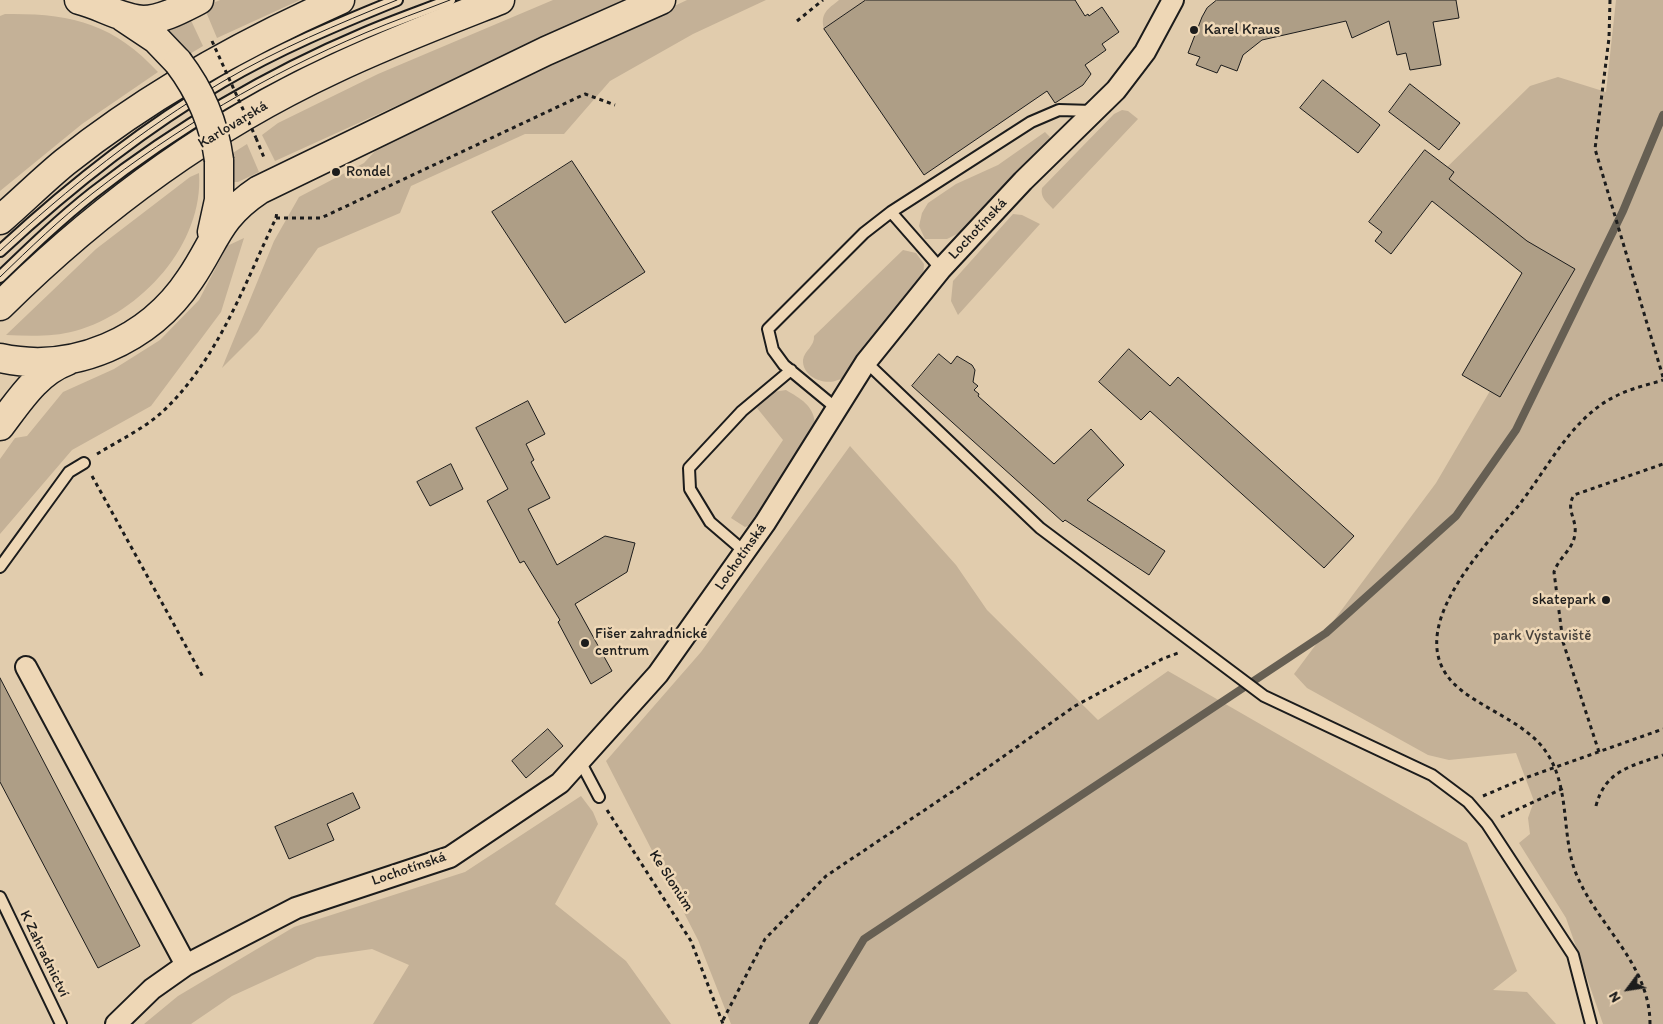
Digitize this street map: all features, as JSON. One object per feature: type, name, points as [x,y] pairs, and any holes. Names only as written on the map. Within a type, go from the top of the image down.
[{"type":"main road","points":[[79,0],[137,19],[149,19],[199,0]]},
{"type":"main road","points":[[0,220],[64,162],[131,113],[210,64],[340,0]]},
{"type":"main road","name":"Karlovarská","points":[[0,306],[91,222],[160,170],[245,116],[332,70],[500,0]]},
{"type":"main road","points":[[0,426],[41,376],[51,368],[114,345],[146,326],[183,290],[230,213],[247,198],[273,181],[537,55],[662,0]]},
{"type":"main road","points":[[116,13],[150,34],[178,62],[189,76],[206,108],[219,160],[217,213],[202,259]]},
{"type":"main road","points":[[0,358],[32,362],[76,358]]},
{"type":"street","name":"Lochotínská","points":[[116,1024],[152,989],[186,965],[296,908],[450,857],[560,783],[658,674],[745,552],[866,362],[941,269],[1023,182],[1116,90],[1145,52],[1173,0]]},
{"type":"street","points":[[26,667],[186,965]]},
{"type":"lane","points":[[0,251],[41,213],[89,174],[142,134],[190,102],[224,81],[291,46],[397,0]]},
{"type":"lane","name":"Karlovarská","points":[[0,277],[92,194],[181,130],[274,76],[318,54],[365,33],[450,0]]},
{"type":"lane","points":[[836,408],[791,370],[773,350],[768,329],[864,233],[891,212],[1031,122],[1059,110],[1095,111]]},
{"type":"lane","points":[[891,212],[941,269]]},
{"type":"lane","points":[[866,362],[1040,528],[1264,696],[1432,775],[1468,802],[1486,824],[1573,955],[1591,1024]]},
{"type":"lane","points":[[745,552],[710,522],[690,489],[689,468],[742,410],[791,370]]},
{"type":"lane","points":[[0,567],[69,472],[84,462]]},
{"type":"lane","points":[[580,761],[599,797]]},
{"type":"lane","name":"K Zahradnictví","points":[[0,897],[61,1024]]},
{"type":"path","points":[[797,21],[823,0]]},
{"type":"path","points":[[1610,0],[1609,38],[1595,149],[1663,379],[1617,395],[1597,408],[1572,433],[1456,586],[1446,603],[1437,630],[1437,655],[1450,680],[1460,689],[1523,729],[1539,743],[1554,768],[1562,789],[1568,845],[1575,871],[1587,895],[1634,965],[1645,988],[1650,1008],[1650,1024]]},
{"type":"path","points":[[212,41],[256,138]]},
{"type":"path","points":[[276,218],[321,218],[585,94],[615,105]]},
{"type":"path","points":[[204,679],[84,462],[160,414],[190,384],[219,337],[276,218],[279,193],[273,181]]},
{"type":"path","points":[[1599,752],[1563,642],[1554,572],[1574,540],[1576,528],[1570,507],[1574,495],[1663,464]]},
{"type":"path","points":[[723,1022],[765,939],[826,876],[978,775],[1075,706],[1162,659],[1199,647]]},
{"type":"path","points":[[1468,802],[1554,768],[1663,729]]},
{"type":"path","points":[[1596,806],[1606,782],[1623,769],[1663,755]]},
{"type":"path","points":[[1486,824],[1566,787]]},
{"type":"path","name":"Ke Slonům","points":[[599,797],[691,941],[723,1022]]},
{"type":"green space","points":[[220,0],[300,0],[217,38],[204,7]]},
{"type":"green space","points":[[553,0],[629,0],[275,161],[262,135],[278,123],[378,74]]},
{"type":"green space","points":[[687,0],[766,0],[693,34],[610,81],[564,134],[525,134],[411,186],[400,213],[318,248],[258,332],[222,368],[274,241],[299,197],[364,163],[375,151],[394,139]]},
{"type":"green space","points":[[839,0],[866,0],[824,29],[824,15]]},
{"type":"green space","name":"park Výstaviště","points":[[1616,0],[1663,0],[1663,1024],[1603,1024],[1566,918],[1519,843],[1530,834],[1528,818],[1534,801],[1516,753],[1449,760],[1428,755],[1307,688],[1294,674],[1436,483],[1561,270],[1439,175],[1530,86],[1558,77],[1606,92]]},
{"type":"green space","points":[[5,14],[50,16],[89,24],[124,42],[158,72],[82,124],[0,191],[0,16]]},
{"type":"green space","points":[[188,14],[203,46],[188,55],[167,29]]},
{"type":"green space","points":[[1122,110],[1128,111],[1138,119],[1053,209],[1043,197],[1042,188],[1114,114]]},
{"type":"green space","points":[[1045,132],[1050,137],[1046,145],[959,233],[947,239],[925,239],[919,226],[922,213],[928,203],[956,184],[998,165]]},
{"type":"green space","points":[[247,144],[259,172],[234,182],[228,156]]},
{"type":"green space","points":[[199,173],[198,199],[191,225],[179,249],[164,272],[145,292],[123,309],[99,322],[75,331],[50,335],[6,335],[96,249],[190,177]]},
{"type":"green space","points":[[1013,214],[1022,215],[1040,224],[958,315],[951,301],[953,281]]},
{"type":"green space","points":[[244,238],[221,312],[151,406],[72,450],[0,534],[0,459],[15,438],[27,436],[63,392],[114,369],[160,340],[199,300],[227,246]]},
{"type":"green space","points":[[903,250],[916,253],[924,264],[923,278],[848,374],[833,382],[815,379],[806,371],[803,360],[813,343],[814,336]]},
{"type":"green space","points":[[786,390],[809,407],[815,423],[757,523],[745,527],[731,518],[783,440],[757,408],[773,392]]},
{"type":"green space","points":[[850,446],[956,565],[987,610],[1098,720],[1168,671],[1467,843],[1517,971],[1493,990],[1527,992],[1556,1024],[731,1024],[698,940],[606,761],[701,652]]},
{"type":"green space","points":[[581,796],[593,812],[598,824],[555,904],[626,961],[671,1024],[373,1024],[409,965],[372,949],[317,957],[232,996],[191,1024],[144,1024],[178,996],[294,927],[465,872]]},
{"type":"building","points":[[866,0],[1075,0],[1085,16],[1088,14],[1089,16],[1102,7],[1119,32],[1102,44],[1106,50],[1085,65],[1091,74],[1083,85],[1055,103],[1047,91],[924,175],[824,29]]},
{"type":"building","points":[[1217,0],[1456,0],[1459,18],[1433,22],[1441,65],[1410,70],[1406,53],[1397,55],[1389,21],[1352,38],[1346,21],[1262,40],[1243,55],[1237,71],[1221,65],[1217,73],[1196,65],[1200,57],[1188,53],[1202,17],[1207,8]]},
{"type":"building","points":[[1323,80],[1380,125],[1358,153],[1300,108]]},
{"type":"building","points":[[1410,84],[1460,123],[1439,150],[1389,112]]},
{"type":"building","points":[[1425,150],[1454,172],[1449,179],[1527,241],[1575,269],[1500,397],[1462,375],[1522,273],[1432,201],[1391,254],[1375,241],[1382,232],[1369,222]]},
{"type":"building","points":[[572,161],[645,272],[565,323],[492,212]]},
{"type":"building","points":[[1129,349],[1170,386],[1178,377],[1354,536],[1324,568],[1150,411],[1141,420],[1099,382]]},
{"type":"building","points":[[939,354],[951,364],[957,356],[972,365],[975,370],[973,382],[978,386],[974,390],[979,394],[978,396],[1054,464],[1091,429],[1124,465],[1087,500],[1165,551],[1149,575],[1065,520],[1063,522],[912,386]]},
{"type":"building","points":[[528,401],[545,434],[526,444],[534,460],[531,462],[550,498],[528,509],[557,565],[605,536],[635,543],[627,572],[575,604],[612,671],[591,684],[558,622],[560,620],[524,561],[520,563],[487,501],[508,489],[476,428]]},
{"type":"building","points":[[451,464],[463,489],[430,506],[417,482]]},
{"type":"building","points":[[0,678],[140,946],[98,968],[0,782]]},
{"type":"building","points":[[548,729],[563,746],[526,778],[512,761]]},
{"type":"building","points":[[353,793],[360,808],[327,824],[334,840],[289,859],[275,827]]},
{"type":"waterway","points":[[813,1024],[864,939],[1326,633],[1456,516],[1516,430],[1623,211],[1663,115]]},
{"type":"tram line","points":[[0,251],[106,160],[192,100],[243,70],[286,48],[397,0]]},
{"type":"tram line","points":[[0,277],[57,223],[93,193],[156,147],[223,104],[329,49],[450,0]]},
{"type":"place","name":"Karel Kraus","points":[[1194,30]]},
{"type":"place","name":"Rondel","points":[[336,172]]},
{"type":"place","name":"skatepark","points":[[1606,600]]},
{"type":"place","name":"Fišer zahradnické centrum","points":[[585,643]]}]
